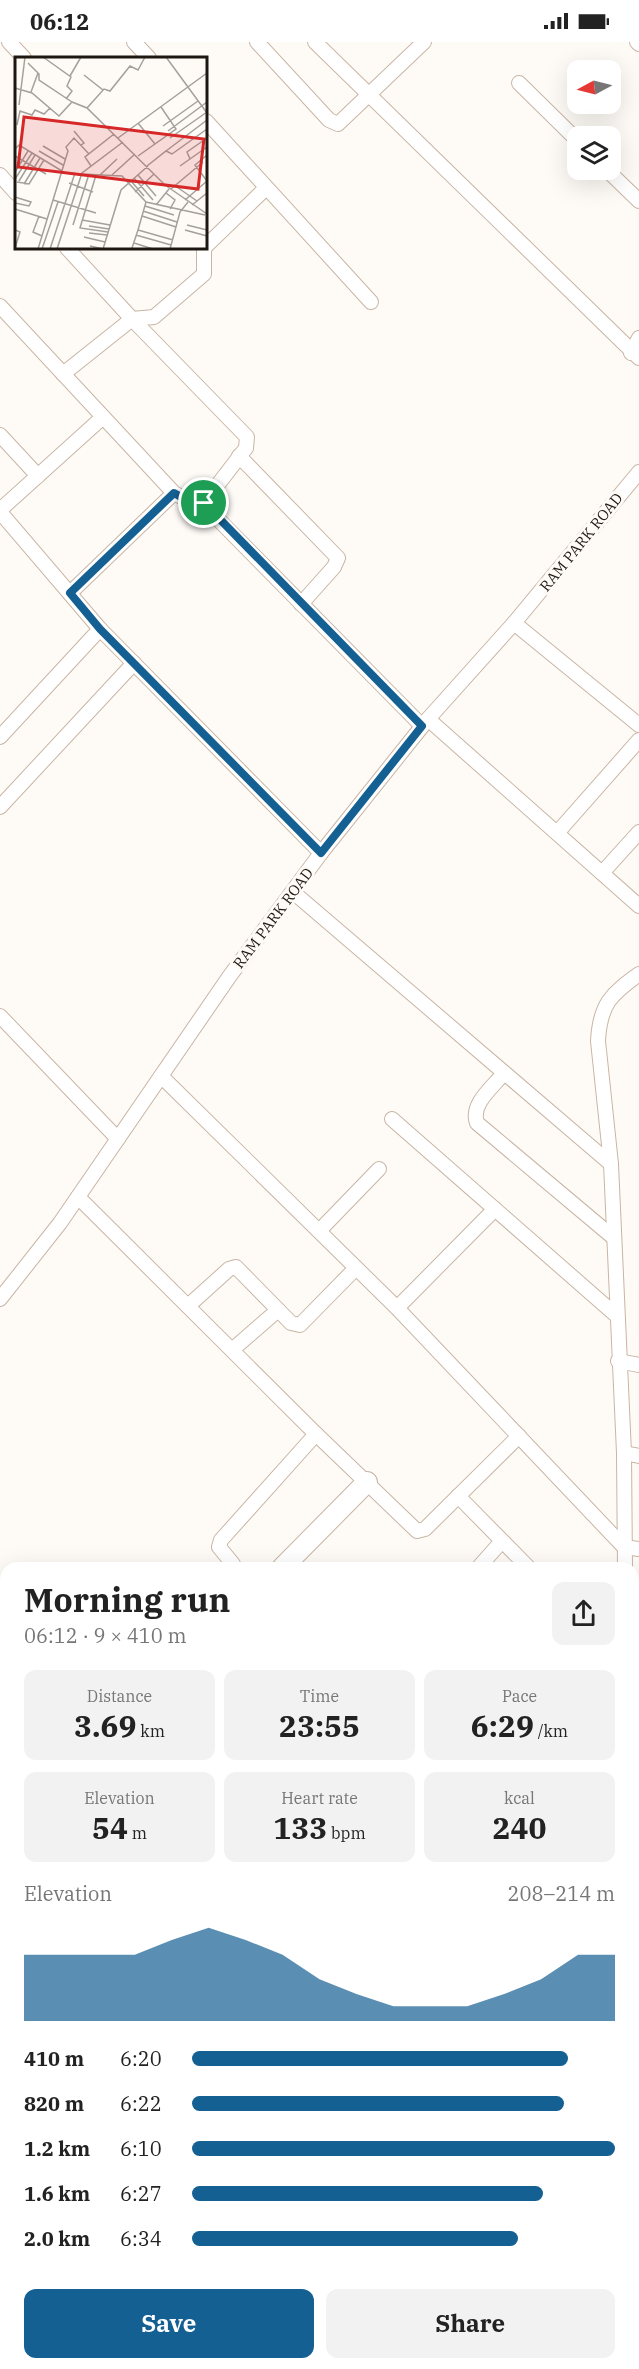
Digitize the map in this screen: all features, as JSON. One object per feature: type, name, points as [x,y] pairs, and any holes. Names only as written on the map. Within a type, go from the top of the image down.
[{"type":"street","points":[[9,42],[23,57]]},
{"type":"street","points":[[135,42],[148,57]]},
{"type":"street","points":[[257,42],[333,123],[342,122],[424,42]]},
{"type":"street","points":[[315,42],[635,355]]},
{"type":"street","points":[[519,83],[567,130]]},
{"type":"street","points":[[207,122],[371,302]]},
{"type":"street","points":[[0,175],[15,192]]},
{"type":"street","points":[[617,180],[639,201]]},
{"type":"street","points":[[207,245],[266,188]]},
{"type":"street","points":[[68,249],[132,319],[243,430],[248,443],[204,503]]},
{"type":"street","points":[[63,374],[132,319],[154,317],[204,273],[205,249]]},
{"type":"street","points":[[0,306],[174,493],[190,502],[204,503],[301,604],[425,723],[557,833],[639,906]]},
{"type":"street","points":[[635,355],[639,338]]},
{"type":"street","points":[[103,417],[0,511],[100,629],[321,853]]},
{"type":"street","points":[[0,435],[38,476]]},
{"type":"street","points":[[239,456],[338,558],[334,567],[301,604]]},
{"type":"street","name":"RAM PARK ROAD","points":[[0,1297],[78,1197],[229,977],[321,853],[425,723],[514,623],[639,472]]},
{"type":"street","points":[[70,593],[174,493]]},
{"type":"street","points":[[514,623],[639,725]]},
{"type":"street","points":[[0,736],[100,629]]},
{"type":"street","points":[[0,807],[135,663]]},
{"type":"street","points":[[557,833],[639,740]]},
{"type":"street","points":[[602,873],[639,832]]},
{"type":"street","points":[[293,892],[611,1164]]},
{"type":"street","points":[[625,1562],[624,1453],[618,1362],[611,1164],[599,1024],[608,1000],[639,974]]},
{"type":"street","points":[[0,1016],[118,1139]]},
{"type":"street","points":[[504,1073],[477,1105],[474,1111],[477,1123],[614,1238]]},
{"type":"street","points":[[161,1076],[397,1308],[624,1547],[639,1549]]},
{"type":"street","points":[[392,1119],[617,1316]]},
{"type":"street","points":[[319,1231],[379,1169]]},
{"type":"street","points":[[78,1197],[417,1531],[425,1529],[519,1436]]},
{"type":"street","points":[[397,1308],[495,1209]]},
{"type":"street","points":[[188,1306],[229,1269],[236,1267],[291,1323],[300,1325],[356,1268]]},
{"type":"street","points":[[232,1350],[278,1310]]},
{"type":"street","points":[[618,1362],[639,1365]]},
{"type":"street","points":[[230,1562],[219,1547],[221,1540],[316,1434]]},
{"type":"street","points":[[624,1453],[639,1456]]},
{"type":"street","points":[[288,1562],[366,1482]]},
{"type":"street","points":[[458,1496],[524,1562]]},
{"type":"street","points":[[483,1562],[502,1540]]},
{"type":"route","points":[[174,493],[190,502],[204,503],[422,726],[321,853],[100,629],[70,593],[174,493]]}]
